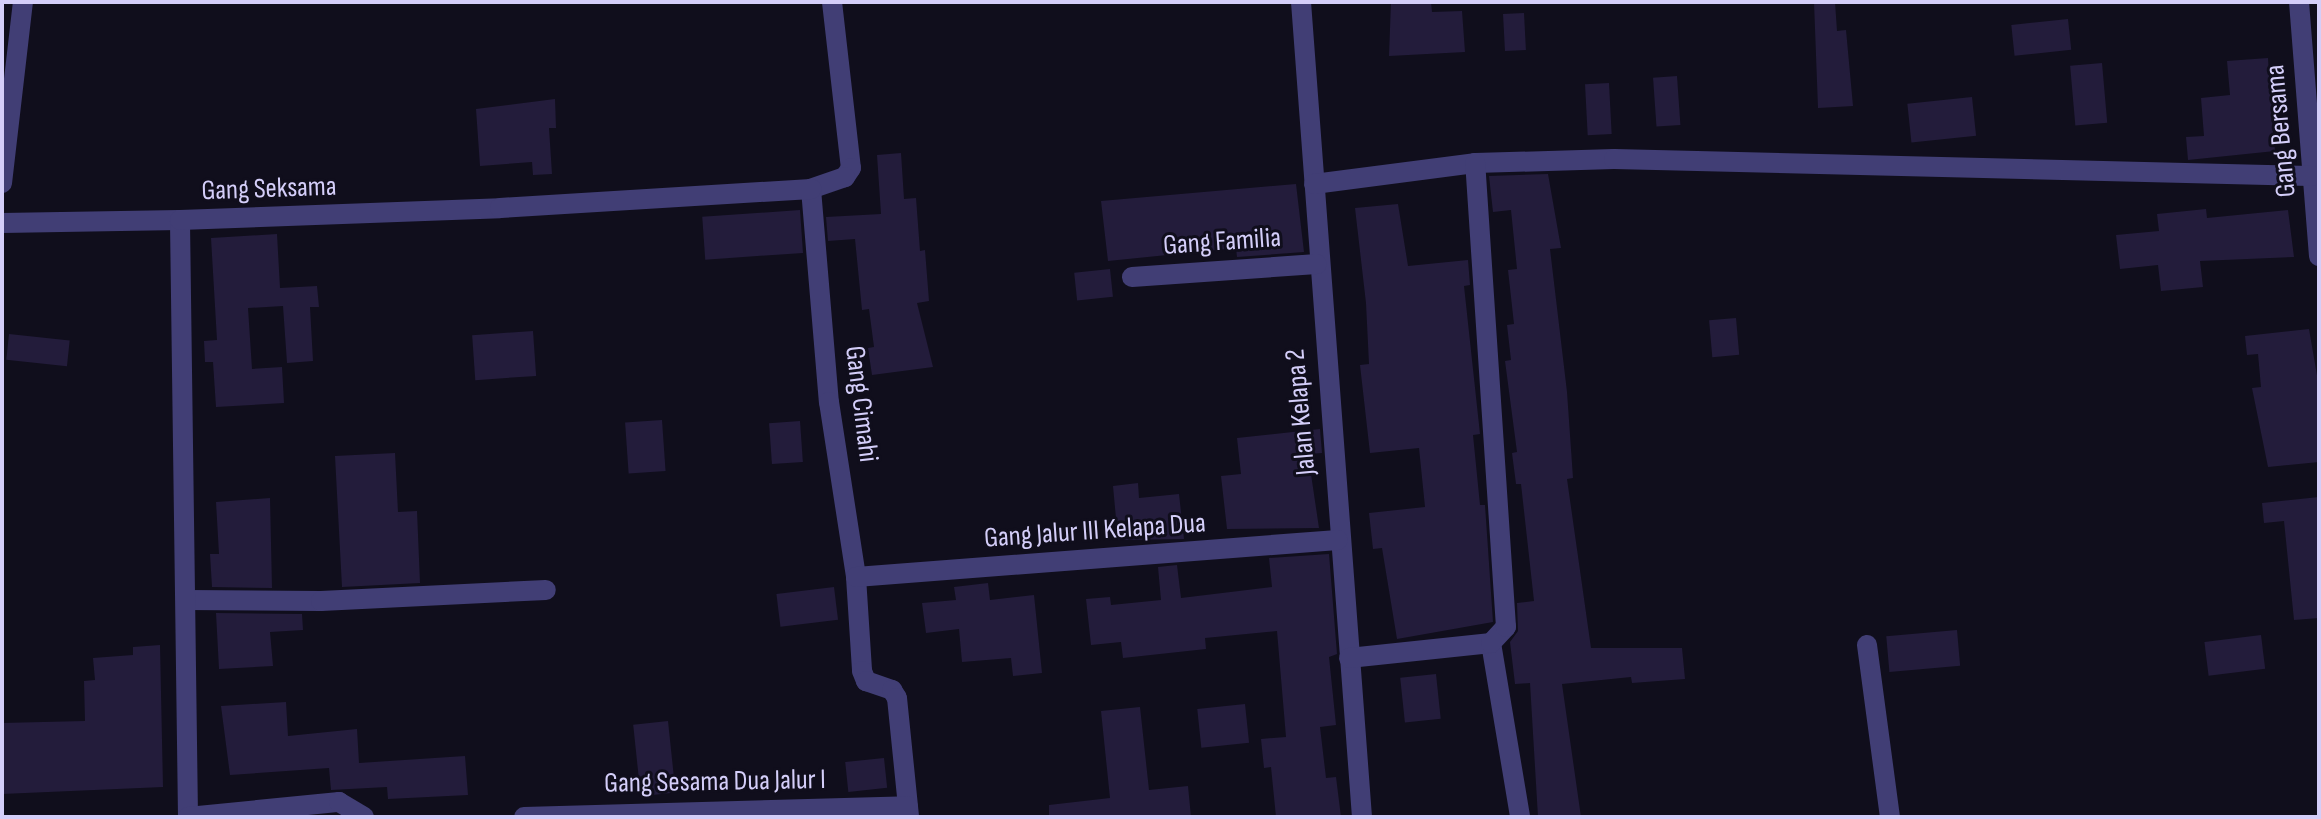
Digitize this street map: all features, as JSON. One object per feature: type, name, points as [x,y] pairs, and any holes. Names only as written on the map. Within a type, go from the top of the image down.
[{"type":"street","points":[[811,189],[845,177],[851,168],[832,2]]},
{"type":"street","name":"Jalan Kelapa 2","points":[[1301,2],[1317,264],[1362,817]]},
{"type":"street","name":"Gang Bersama","points":[[2299,2],[2312,90],[2312,176],[2319,256]]},
{"type":"street","points":[[2,183],[16,8]]},
{"type":"street","points":[[1314,184],[1475,163],[1614,159],[2312,176]]},
{"type":"street","points":[[1349,658],[1491,643],[1503,634],[1508,618],[1475,163]]},
{"type":"street","name":"Gang Seksama","points":[[188,817],[180,220],[500,208],[811,189]]},
{"type":"street","name":"Gang Cimahi","points":[[811,189],[829,402],[856,577],[862,671],[866,681],[892,690],[897,698],[909,812]]},
{"type":"street","points":[[2,223],[180,220]]},
{"type":"street","name":"Gang Familia","points":[[1132,277],[1317,264]]},
{"type":"street","name":"Gang Jalur III Kelapa Dua","points":[[856,577],[1338,540]]},
{"type":"street","points":[[186,600],[321,601],[546,590]]},
{"type":"street","points":[[1491,643],[1520,817]]},
{"type":"street","points":[[1867,645],[1890,817]]},
{"type":"street","points":[[188,817],[339,802],[364,817]]},
{"type":"street","name":"Gang Sesama Dua Jalur I","points":[[524,817],[909,812]]},
{"type":"building","points":[[1391,2],[1431,2],[1432,12],[1462,11],[1465,52],[1389,56]]},
{"type":"building","points":[[1814,2],[1835,2],[1837,31],[1846,30],[1853,106],[1818,108]]},
{"type":"building","points":[[1524,13],[1526,50],[1505,51],[1503,14]]},
{"type":"building","points":[[2068,19],[2071,50],[2015,56],[2011,25]]},
{"type":"building","points":[[2268,58],[2270,92],[2277,92],[2279,118],[2272,118],[2275,151],[2188,160],[2186,137],[2204,136],[2201,98],[2230,95],[2227,61]]},
{"type":"building","points":[[2102,63],[2107,123],[2075,126],[2070,66]]},
{"type":"building","points":[[1677,76],[1680,125],[1656,127],[1653,78]]},
{"type":"building","points":[[1609,83],[1612,134],[1588,135],[1585,84]]},
{"type":"building","points":[[1972,97],[1976,136],[1911,143],[1907,104]]},
{"type":"building","points":[[555,99],[556,128],[549,128],[552,174],[533,175],[532,162],[480,166],[476,109]]},
{"type":"building","points":[[901,153],[904,199],[916,198],[920,251],[925,250],[929,301],[917,303],[933,367],[872,375],[868,348],[874,347],[869,309],[862,310],[855,239],[828,241],[826,217],[881,214],[877,155]]},
{"type":"building","points":[[1548,174],[1561,248],[1550,249],[1567,392],[1573,478],[1567,479],[1591,648],[1682,648],[1685,679],[1632,683],[1631,677],[1562,684],[1581,817],[1538,817],[1530,683],[1515,684],[1510,642],[1518,631],[1517,603],[1534,601],[1521,484],[1516,484],[1512,453],[1517,452],[1505,361],[1511,360],[1507,325],[1514,324],[1508,270],[1517,269],[1511,210],[1493,212],[1489,176]]},
{"type":"building","points":[[1296,184],[1304,252],[1237,257],[1236,248],[1108,261],[1101,201]]},
{"type":"building","points":[[1398,204],[1408,266],[1468,260],[1470,285],[1464,286],[1480,434],[1473,435],[1480,505],[1485,505],[1493,622],[1397,639],[1382,548],[1373,549],[1369,513],[1425,507],[1419,448],[1370,453],[1360,365],[1369,364],[1366,303],[1355,208]]},
{"type":"building","points":[[2206,209],[2207,218],[2288,210],[2294,257],[2200,261],[2203,287],[2161,291],[2158,265],[2120,269],[2116,235],[2159,231],[2157,214]]},
{"type":"building","points":[[800,210],[803,253],[705,260],[702,217]]},
{"type":"building","points":[[277,234],[280,288],[317,286],[319,307],[310,307],[313,361],[287,363],[283,306],[248,308],[252,369],[282,367],[284,403],[216,407],[213,362],[205,362],[204,341],[217,340],[211,238]]},
{"type":"building","points":[[1110,269],[1113,297],[1077,301],[1074,273]]},
{"type":"building","points":[[1736,318],[1739,355],[1712,357],[1709,320]]},
{"type":"building","points":[[2309,329],[2319,387],[2319,462],[2268,467],[2252,388],[2261,387],[2258,354],[2247,355],[2245,336]]},
{"type":"building","points":[[533,331],[536,376],[475,380],[472,335]]},
{"type":"building","points":[[9,334],[70,340],[67,366],[6,360]]},
{"type":"building","points":[[662,420],[666,471],[629,473],[625,423]]},
{"type":"building","points":[[800,421],[803,462],[772,464],[769,423]]},
{"type":"building","points":[[1320,429],[1322,453],[1308,454],[1319,528],[1227,529],[1221,476],[1241,474],[1237,438]]},
{"type":"building","points":[[395,453],[398,512],[417,511],[420,583],[342,587],[335,456]]},
{"type":"building","points":[[1138,483],[1139,498],[1179,494],[1184,539],[1118,540],[1113,486]]},
{"type":"building","points":[[2319,497],[2319,618],[2294,620],[2284,521],[2264,523],[2262,503]]},
{"type":"building","points":[[270,498],[272,588],[212,587],[210,554],[219,554],[216,502]]},
{"type":"building","points":[[1329,554],[1337,654],[1329,657],[1336,725],[1320,727],[1326,778],[1336,777],[1341,817],[1276,817],[1271,767],[1264,768],[1261,739],[1286,737],[1277,631],[1205,638],[1206,649],[1123,658],[1121,642],[1091,645],[1086,599],[1110,597],[1111,605],[1161,600],[1158,567],[1177,565],[1181,598],[1272,587],[1269,558]]},
{"type":"building","points":[[988,583],[990,600],[1034,595],[1042,673],[1013,676],[1011,658],[962,662],[959,629],[926,633],[922,603],[956,600],[954,587]]},
{"type":"building","points":[[834,587],[838,620],[780,627],[776,594]]},
{"type":"building","points":[[216,613],[302,614],[303,630],[270,632],[273,666],[219,669]]},
{"type":"building","points":[[1957,630],[1960,666],[1889,672],[1886,636]]},
{"type":"building","points":[[2261,635],[2265,669],[2209,676],[2204,642]]},
{"type":"building","points":[[160,645],[163,787],[2,794],[2,723],[85,721],[84,681],[95,680],[93,658],[133,655],[133,647]]},
{"type":"building","points":[[1436,674],[1441,719],[1405,723],[1400,678]]},
{"type":"building","points":[[286,702],[288,736],[357,729],[359,763],[465,756],[468,795],[388,799],[387,787],[331,790],[329,768],[230,775],[221,706]]},
{"type":"building","points":[[1245,704],[1249,743],[1201,748],[1197,709]]},
{"type":"building","points":[[1140,707],[1149,790],[1188,786],[1191,817],[1049,817],[1049,805],[1110,798],[1101,711]]},
{"type":"building","points":[[668,721],[676,793],[641,796],[633,725]]},
{"type":"building","points":[[884,758],[887,788],[848,792],[845,762]]}]
